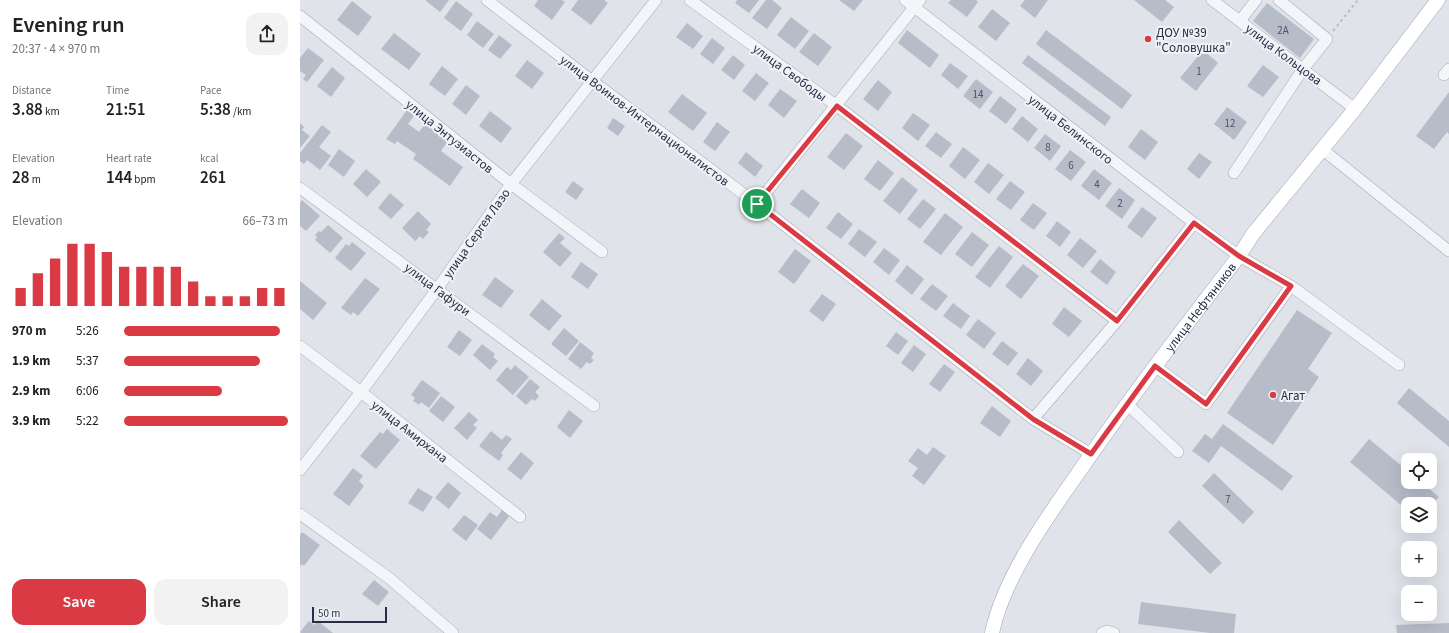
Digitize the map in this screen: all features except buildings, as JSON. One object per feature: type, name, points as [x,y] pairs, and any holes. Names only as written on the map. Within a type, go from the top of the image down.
[{"type":"main road","name":"улица Нефтяников","points":[[992,633],[995,620],[1011,581],[1040,527],[1091,454],[1155,366],[1239,256],[1253,234],[1355,109],[1438,0]]},
{"type":"street","name":"улица Воинов-Интернационалистов","points":[[487,0],[757,204],[1033,419],[1091,454]]},
{"type":"street","name":"улица Сергея Лазо","points":[[300,470],[361,392],[437,289],[511,184],[656,0]]},
{"type":"street","name":"улица Свободы","points":[[690,0],[837,106],[1117,321]]},
{"type":"street","name":"улица Белинского","points":[[905,0],[918,4],[1194,223],[1239,256],[1291,286],[1399,365]]},
{"type":"street","name":"улица Кольцова","points":[[1212,0],[1355,109]]},
{"type":"street","points":[[1240,21],[1256,0]]},
{"type":"street","points":[[1234,173],[1303,69],[1327,39],[1279,0]]},
{"type":"street","points":[[757,204],[918,4]]},
{"type":"street","name":"улица Энтузиастов","points":[[300,16],[511,184],[602,252]]},
{"type":"street","points":[[1322,149],[1449,251]]},
{"type":"street","name":"улица Гафури","points":[[300,188],[594,406]]},
{"type":"street","points":[[1033,419],[1117,321],[1194,223]]},
{"type":"street","points":[[1155,366],[1206,404],[1291,286]]},
{"type":"street","name":"улица Амирхана","points":[[300,346],[520,517]]},
{"type":"street","points":[[1127,404],[1178,452]]},
{"type":"street","points":[[300,514],[389,578],[453,633]]},
{"type":"street","points":[[1102,633],[1108,631],[1114,633]]},
{"type":"path","points":[[1327,39],[1358,0]]},
{"type":"place","name":"ДОУ №39 \"Соловушка\"","points":[[1148,39]]},
{"type":"place","name":"Агат","points":[[1273,395]]},
{"type":"route","points":[[837,106],[1117,321],[1194,223],[1239,256],[1291,286],[1206,404],[1155,366],[1091,454],[1033,419],[757,204],[837,106]]}]
